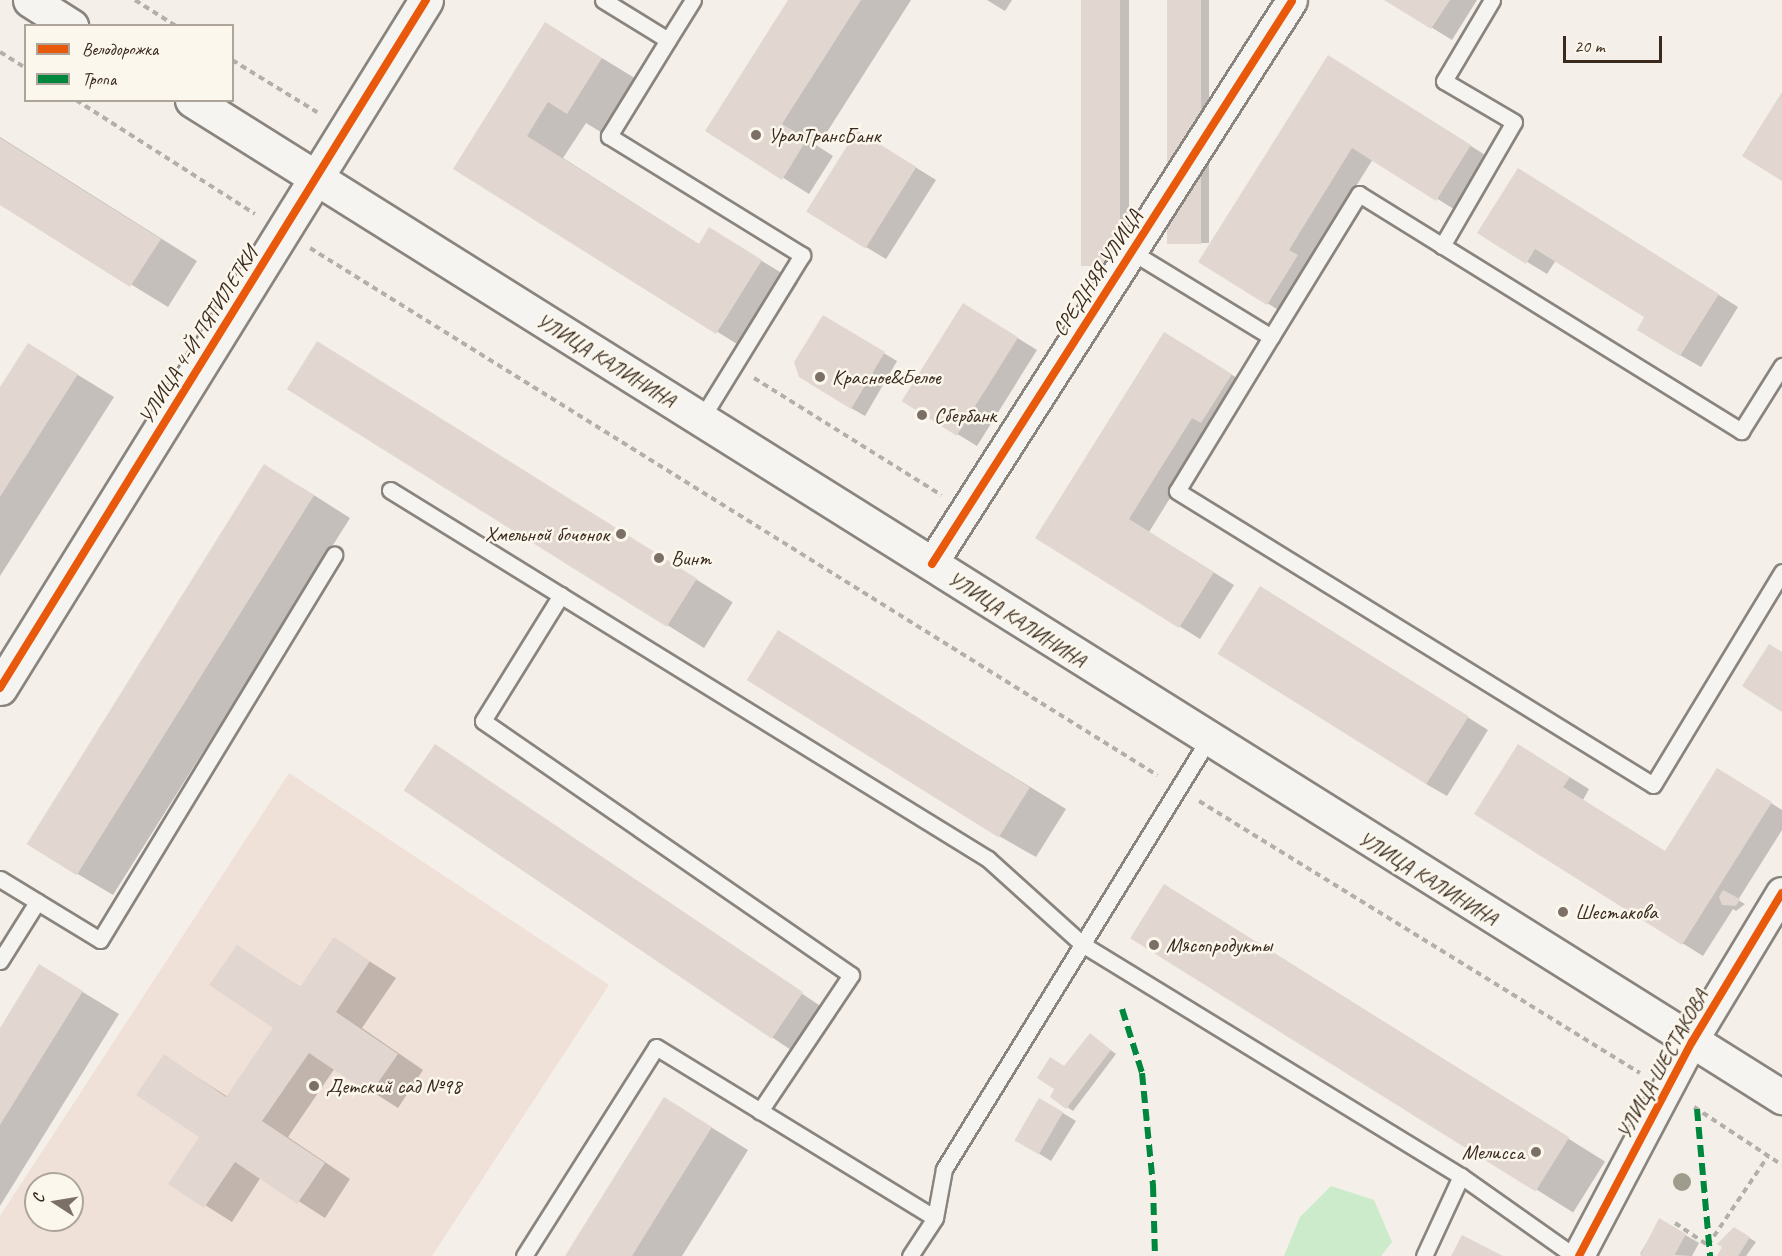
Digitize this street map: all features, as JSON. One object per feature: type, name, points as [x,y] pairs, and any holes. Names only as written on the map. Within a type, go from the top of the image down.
[{"type":"main road","points":[[30,0],[68,24]]},
{"type":"main road","name":"УЛИЦА 4-Й ПЯТИЛЕТКИ","points":[[0,688],[426,0]]},
{"type":"main road","name":"УЛИЦА КАЛИНИНА","points":[[195,102],[932,564],[1208,740],[1782,1097]]},
{"type":"street","name":"СРЕДНЯЯ УЛИЦА","points":[[932,564],[1292,1]]},
{"type":"street","name":"УЛИЦА ШЕСТАКОВА","points":[[1579,1256],[1692,1042],[1782,893]]},
{"type":"lane","points":[[603,0],[668,40]]},
{"type":"lane","points":[[693,0],[609,136],[802,255],[701,419]]},
{"type":"lane","points":[[1442,246],[1514,122],[1444,81],[1492,0]]},
{"type":"lane","points":[[1782,366],[1777,383],[1741,431],[1359,194],[1177,491],[1653,785],[1782,572]]},
{"type":"lane","points":[[1132,252],[1271,337]]},
{"type":"lane","points":[[390,490],[988,860],[1082,944],[1461,1176],[1574,1256]]},
{"type":"lane","points":[[0,879],[100,940],[334,555]]},
{"type":"lane","points":[[561,595],[483,721],[851,975],[760,1111]]},
{"type":"lane","points":[[910,1256],[935,1218],[944,1168],[1208,740]]},
{"type":"lane","points":[[0,961],[37,902]]},
{"type":"lane","points":[[524,1256],[656,1047],[935,1218]]},
{"type":"lane","points":[[1424,1256],[1461,1176]]},
{"type":"path","points":[[135,0],[173,24]]},
{"type":"path","points":[[0,52],[24,67]]},
{"type":"path","points":[[234,61],[345,130]]},
{"type":"path","points":[[79,102],[1179,789],[1666,1089],[1782,1165]]},
{"type":"path","points":[[734,366],[967,512]]},
{"type":"path","points":[[1675,1223],[1708,1245],[1768,1156]]},
{"type":"shaded area","name":"Детский сад №98","points":[[289,773],[609,985],[432,1256],[0,1256],[0,1216],[24,1179],[24,1232],[84,1232],[84,1172],[29,1172]]},
{"type":"green space","points":[[1331,1186],[1374,1200],[1392,1242],[1381,1256],[1284,1256],[1300,1217]]},
{"type":"building","points":[[788,0],[861,0],[782,124],[807,139],[782,180],[705,131]]},
{"type":"building","points":[[1081,0],[1120,0],[1120,266],[1081,266]]},
{"type":"building","points":[[1167,0],[1201,0],[1201,244],[1167,244]]},
{"type":"building","points":[[1384,0],[1450,0],[1431,29]]},
{"type":"building","points":[[545,22],[602,58],[567,114],[548,102],[527,136],[699,244],[709,227],[762,260],[716,334],[453,169]]},
{"type":"building","points":[[1328,55],[1471,145],[1436,201],[1352,148],[1289,250],[1298,255],[1267,305],[1198,262]]},
{"type":"building","points":[[1782,92],[1782,181],[1742,156]]},
{"type":"building","points":[[857,130],[916,167],[865,249],[806,211]]},
{"type":"building","points":[[0,138],[161,239],[130,287],[0,205]]},
{"type":"building","points":[[1518,168],[1719,294],[1680,356],[1637,330],[1644,317],[1535,249],[1526,264],[1477,233]]},
{"type":"building","points":[[963,303],[1018,337],[957,436],[902,401]]},
{"type":"building","points":[[823,315],[885,352],[851,409],[799,377],[794,362]]},
{"type":"building","points":[[1164,332],[1232,374],[1201,423],[1192,418],[1129,519],[1214,572],[1179,628],[1035,538]]},
{"type":"building","points":[[317,341],[697,578],[667,627],[287,389]]},
{"type":"building","points":[[28,343],[78,374],[0,497],[0,387]]},
{"type":"building","points":[[264,464],[314,495],[77,875],[27,844]]},
{"type":"building","points":[[1260,586],[1469,716],[1426,784],[1218,654]]},
{"type":"building","points":[[778,630],[1030,787],[999,837],[747,680]]},
{"type":"building","points":[[1769,644],[1782,652],[1782,712],[1742,686]]},
{"type":"building","points":[[435,744],[803,992],[772,1039],[404,790]]},
{"type":"building","points":[[1518,744],[1570,777],[1563,787],[1665,851],[1717,768],[1772,802],[1682,945],[1474,814]]},
{"type":"building","points":[[1164,884],[1569,1137],[1535,1192],[1130,938]]},
{"type":"building","points":[[1723,890],[1740,899],[1736,906],[1722,905],[1719,897]]},
{"type":"building","points":[[334,937],[370,961],[336,1012],[398,1054],[370,1094],[309,1053],[262,1121],[325,1163],[297,1204],[235,1162],[204,1208],[168,1184],[199,1137],[136,1095],[164,1054],[226,1097],[273,1028],[209,985],[237,945],[300,987]]},
{"type":"building","points":[[39,964],[83,991],[0,1125],[0,1028]]},
{"type":"building","points":[[1090,1033],[1111,1050],[1066,1109],[1050,1097],[1054,1089],[1037,1078],[1050,1057],[1064,1066]]},
{"type":"building","points":[[664,1097],[712,1127],[632,1256],[565,1256]]},
{"type":"building","points":[[1039,1098],[1063,1112],[1039,1154],[1014,1140]]},
{"type":"building","points":[[1659,1218],[1686,1234],[1674,1256],[1640,1256]]},
{"type":"building","points":[[1734,1227],[1750,1237],[1738,1256],[1717,1256],[1722,1247],[1717,1244]]},
{"type":"building","points":[[1462,1235],[1503,1256],[1451,1256]]},
{"type":"marked path","points":[[1122,1009],[1142,1073],[1153,1185],[1155,1256]]},
{"type":"marked path","points":[[1697,1109],[1710,1256]]},
{"type":"cycle path","points":[[0,688],[426,0]]},
{"type":"cycle path","points":[[932,564],[1292,1]]},
{"type":"cycle path","points":[[1579,1256],[1692,1042],[1782,893]]},
{"type":"place","name":"УралТрансБанк","points":[[756,135]]},
{"type":"place","name":"Красное&Белое","points":[[820,377]]},
{"type":"place","name":"Сбербанк","points":[[922,415]]},
{"type":"place","name":"Хмельной бочонок","points":[[621,534]]},
{"type":"place","name":"Винт","points":[[659,558]]},
{"type":"place","name":"Шестакова","points":[[1563,912]]},
{"type":"place","name":"Мясопродукты","points":[[1154,945]]},
{"type":"place","name":"Детский сад №98","points":[[314,1086]]},
{"type":"place","name":"Мелисса","points":[[1536,1152]]}]
